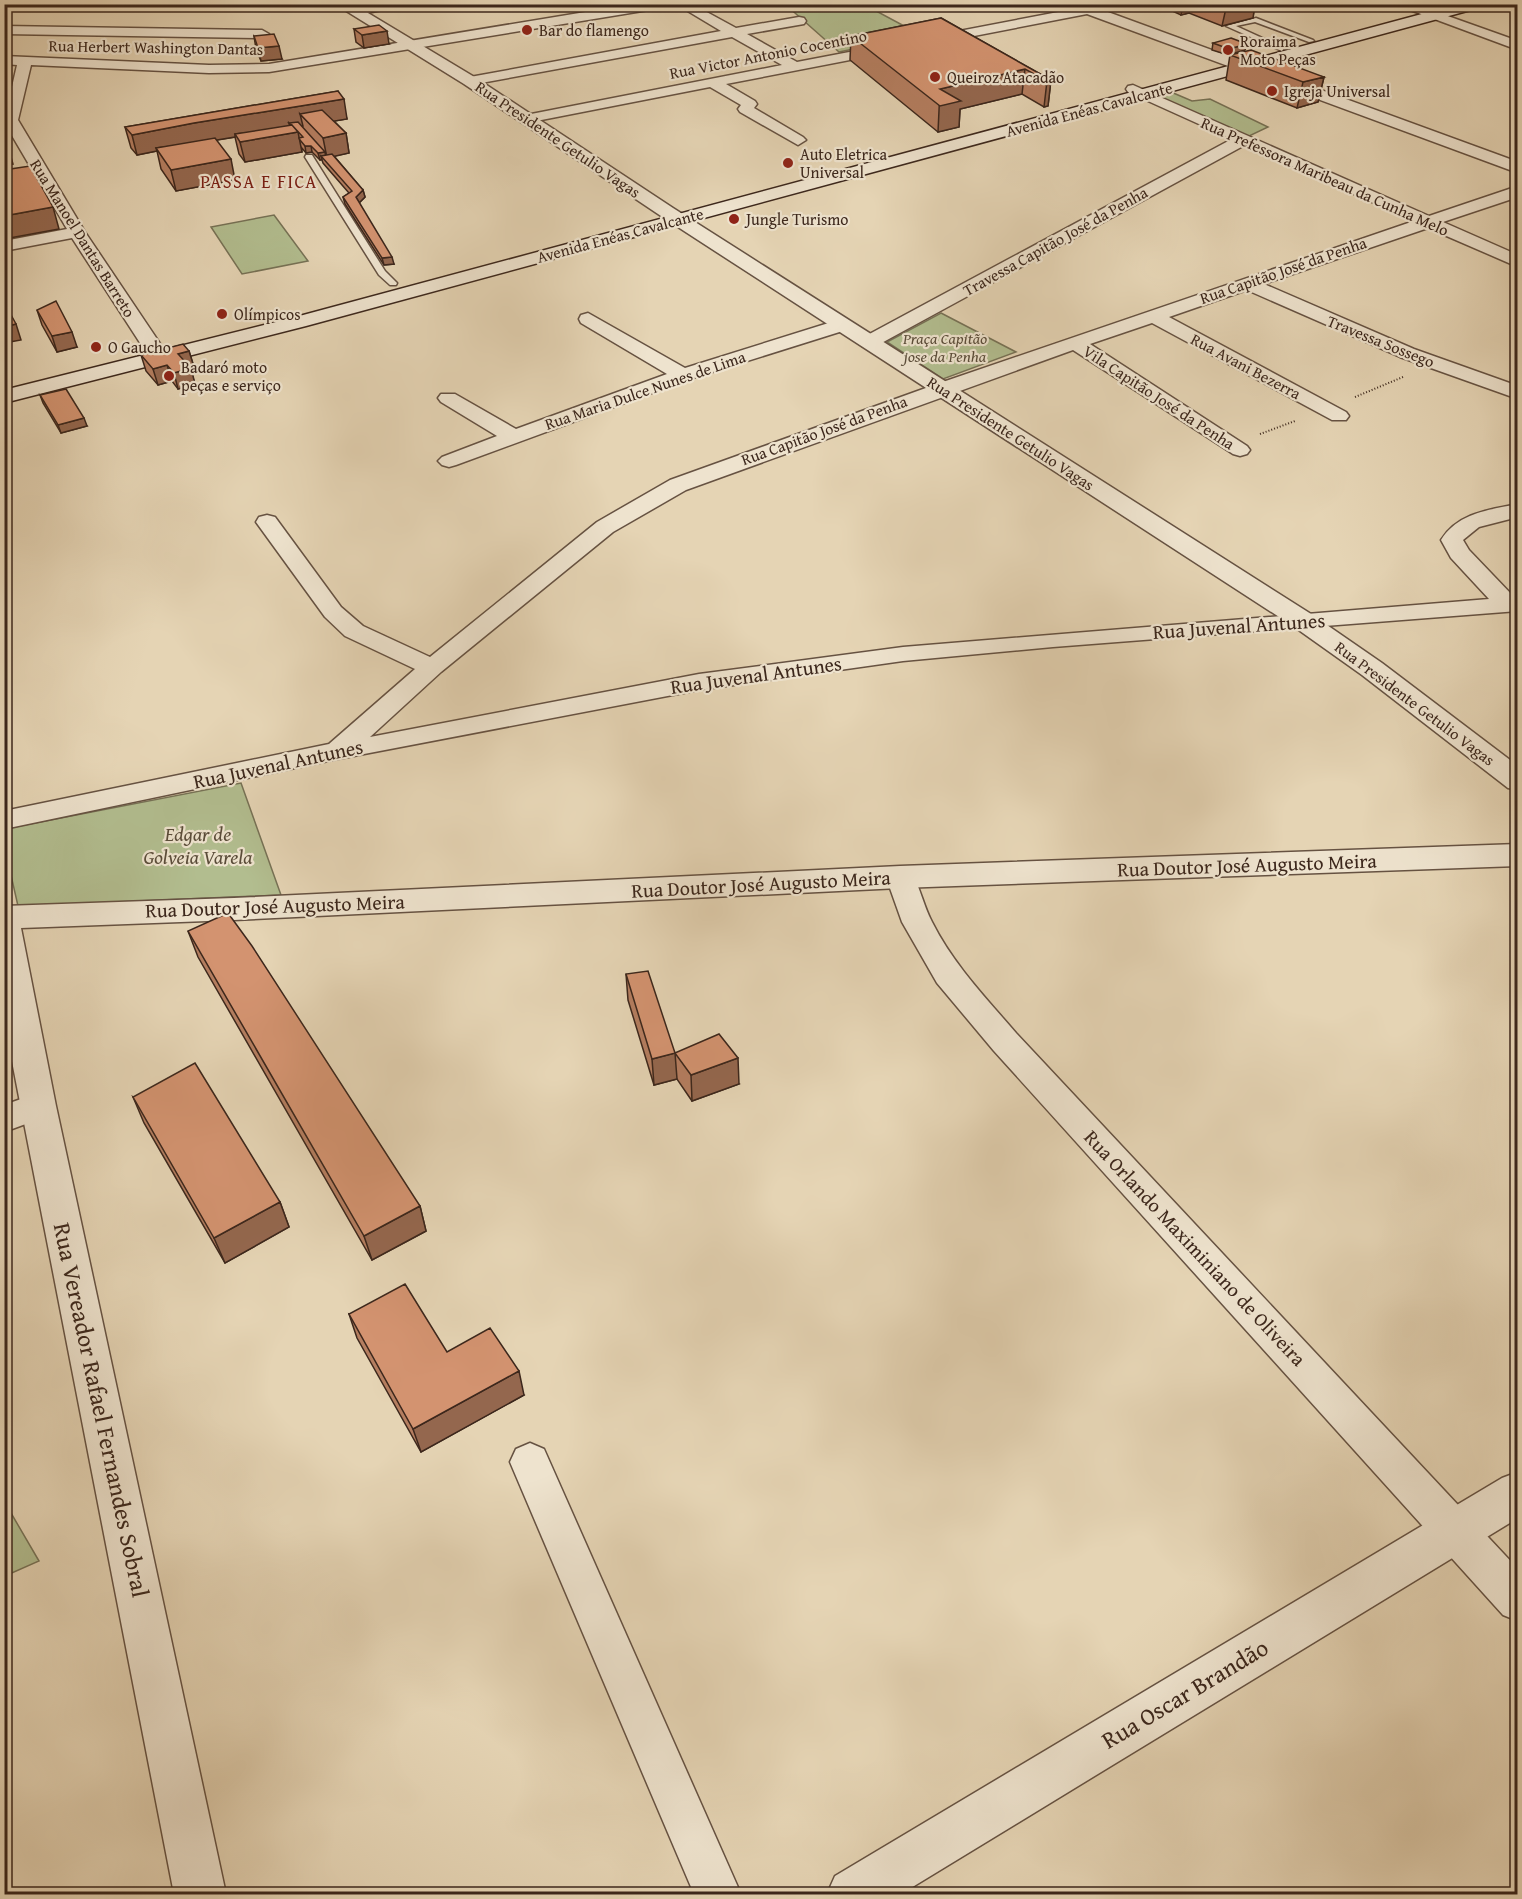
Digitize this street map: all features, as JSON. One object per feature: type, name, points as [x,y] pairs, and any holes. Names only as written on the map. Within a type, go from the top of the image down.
[{"type":"street","points":[[348,8],[394,4]]},
{"type":"street","name":"Rua Herbert Washington Dantas","points":[[4,60],[209,69],[269,68],[661,4]]},
{"type":"street","points":[[682,4],[796,67]]},
{"type":"street","points":[[1073,4],[1518,168]]},
{"type":"street","points":[[1400,4],[1518,46]]},
{"type":"street","name":"Avenida Enéas Cavalcante","points":[[1426,14],[1448,4]]},
{"type":"street","name":"Avenida Enéas Cavalcante","points":[[4,397],[294,316],[1140,92],[1294,48],[1426,14],[1477,4]]},
{"type":"street","name":"Rua Presidente Getulio Vagas","points":[[348,8],[470,81],[673,216],[1302,620],[1372,669],[1518,781]]},
{"type":"street","points":[[539,10],[550,23]]},
{"type":"street","name":"Rua Victor Antonio Cocentino","points":[[526,119],[1088,10]]},
{"type":"street","points":[[470,81],[799,21]]},
{"type":"street","points":[[4,30],[262,34]]},
{"type":"street","points":[[76,64],[99,33]]},
{"type":"street","name":"Rua Manoel Dantas Barreto","points":[[25,61],[8,120],[76,232],[151,345]]},
{"type":"street","points":[[713,83],[750,104],[745,109],[798,140]]},
{"type":"street","name":"Rua Prefessora Maribeau da Cunha Melo","points":[[1140,92],[1242,140],[1518,262]]},
{"type":"street","name":"Travessa Capitão José da Penha","points":[[869,342],[1242,140]]},
{"type":"street","name":"Rua Capitão José da Penha","points":[[338,751],[432,667],[605,527],[678,485],[944,388],[1077,344],[1424,221],[1518,191]]},
{"type":"street","points":[[4,246],[76,232]]},
{"type":"street","name":"Avenida Enéas Cavalcante","points":[[4,383],[151,345],[294,316],[393,283],[559,246]]},
{"type":"street","name":"Travessa Sossego","points":[[1246,283],[1339,325],[1518,393]]},
{"type":"street","name":"Rua Avani Bezerra","points":[[1154,316],[1333,412]]},
{"type":"street","points":[[588,319],[683,375]]},
{"type":"street","name":"Rua Maria Dulce Nunes de Lima","points":[[449,461],[683,375],[842,325]]},
{"type":"street","name":"Vila Capitão José da Penha","points":[[1077,344],[1235,447]]},
{"type":"street","points":[[448,398],[512,436]]},
{"type":"street","points":[[1513,605],[1459,552],[1452,540],[1455,535],[1475,521],[1518,510]]},
{"type":"street","points":[[267,522],[333,612],[347,625],[354,631],[432,667]]},
{"type":"street","name":"Rua Juvenal Antunes","points":[[4,820],[338,751],[699,682],[903,654],[1302,620],[1513,605]]},
{"type":"street","name":"Rua Doutor José Augusto Meira","points":[[4,917],[258,908],[900,877],[1518,855]]},
{"type":"street","name":"Rua Orlando Maximiniano de Oliveira","points":[[900,877],[917,922],[948,975],[1005,1042],[1518,1600]]},
{"type":"street","name":"Rua Vereador Rafael Fernandes Sobral","points":[[4,926],[21,1113],[200,1894]]},
{"type":"street","points":[[530,1462],[718,1894]]},
{"type":"street","name":"Rua Oscar Brandão","points":[[853,1894],[1518,1492]]},
{"type":"lane","points":[[1256,20],[1294,48],[1229,26],[1256,20]]},
{"type":"lane","points":[[309,157],[382,273],[393,283]]},
{"type":"path","points":[[1235,447],[1333,412],[1435,363]]},
{"type":"green space","points":[[786,5],[865,5],[921,35],[839,52]]},
{"type":"green space","points":[[1171,92],[1192,101],[1210,99],[1268,127],[1245,138],[1155,97]]},
{"type":"green space","points":[[274,215],[308,261],[242,274],[211,227]]},
{"type":"green space","name":"Praça Capitão jose da Penha","points":[[941,313],[1016,352],[943,379],[887,342]]},
{"type":"green space","name":"Edgar de Golveia Varela","points":[[241,783],[281,895],[18,906],[5,849],[4,829]]},
{"type":"green space","points":[[4,1501],[39,1561],[5,1576],[4,1576]]},
{"type":"building","points":[[1218,4],[1238,4],[1226,8]]},
{"type":"building","points":[[941,18],[1051,80],[1047,81],[1025,69],[940,89],[961,101],[940,106],[851,36]]},
{"type":"building","points":[[379,25],[387,31],[362,35],[354,29]]},
{"type":"building","points":[[274,34],[279,46],[258,48],[254,36]]},
{"type":"building","points":[[1231,38],[1247,44],[1229,49],[1213,43]]},
{"type":"building","points":[[1251,50],[1324,77],[1303,82],[1230,55]]},
{"type":"building","points":[[338,91],[344,99],[132,135],[125,127]]},
{"type":"building","points":[[322,110],[346,133],[323,138],[300,114]]},
{"type":"building","points":[[298,122],[325,152],[318,153],[311,146],[305,146],[299,138],[303,137],[289,123]]},
{"type":"building","points":[[292,125],[298,132],[240,142],[235,134]]},
{"type":"building","points":[[215,138],[231,159],[171,170],[156,148]]},
{"type":"building","points":[[5,142],[9,150],[4,151]]},
{"type":"building","points":[[332,154],[363,190],[356,197],[392,257],[382,258],[343,197],[352,191],[321,156]]},
{"type":"building","points":[[30,166],[53,207],[4,216],[4,170]]},
{"type":"building","points":[[56,301],[72,332],[52,336],[37,310]]},
{"type":"building","points":[[10,313],[16,324],[4,327],[4,314]]},
{"type":"building","points":[[183,344],[189,351],[178,354],[191,368],[174,373],[167,365],[153,369],[141,355]]},
{"type":"building","points":[[66,389],[84,418],[58,425],[40,395]]},
{"type":"building","points":[[228,913],[252,946],[420,1206],[364,1236],[188,931]]},
{"type":"building","points":[[648,971],[675,1053],[652,1059],[626,974]]},
{"type":"building","points":[[719,1034],[738,1058],[691,1075],[675,1053]]},
{"type":"building","points":[[195,1063],[280,1202],[214,1238],[133,1097]]},
{"type":"building","points":[[405,1284],[447,1352],[490,1328],[519,1371],[413,1429],[349,1314]]},
{"type":"place","name":"Bar do flamengo","points":[[527,30]]},
{"type":"place","name":"Roraima Moto Peças","points":[[1228,50]]},
{"type":"place","name":"Queiroz Atacadão","points":[[935,77]]},
{"type":"place","name":"Igreja Universal","points":[[1272,91]]},
{"type":"place","name":"Auto Eletrica Universal","points":[[788,163]]},
{"type":"place","name":"Jungle Turismo","points":[[734,219]]},
{"type":"place","name":"Olímpicos","points":[[222,314]]},
{"type":"place","name":"O Gaucho","points":[[96,347]]},
{"type":"place","name":"Badaró moto peças e serviço","points":[[169,376]]},
{"type":"district","name":"PASSA E FICA","points":[[259,182]]}]
